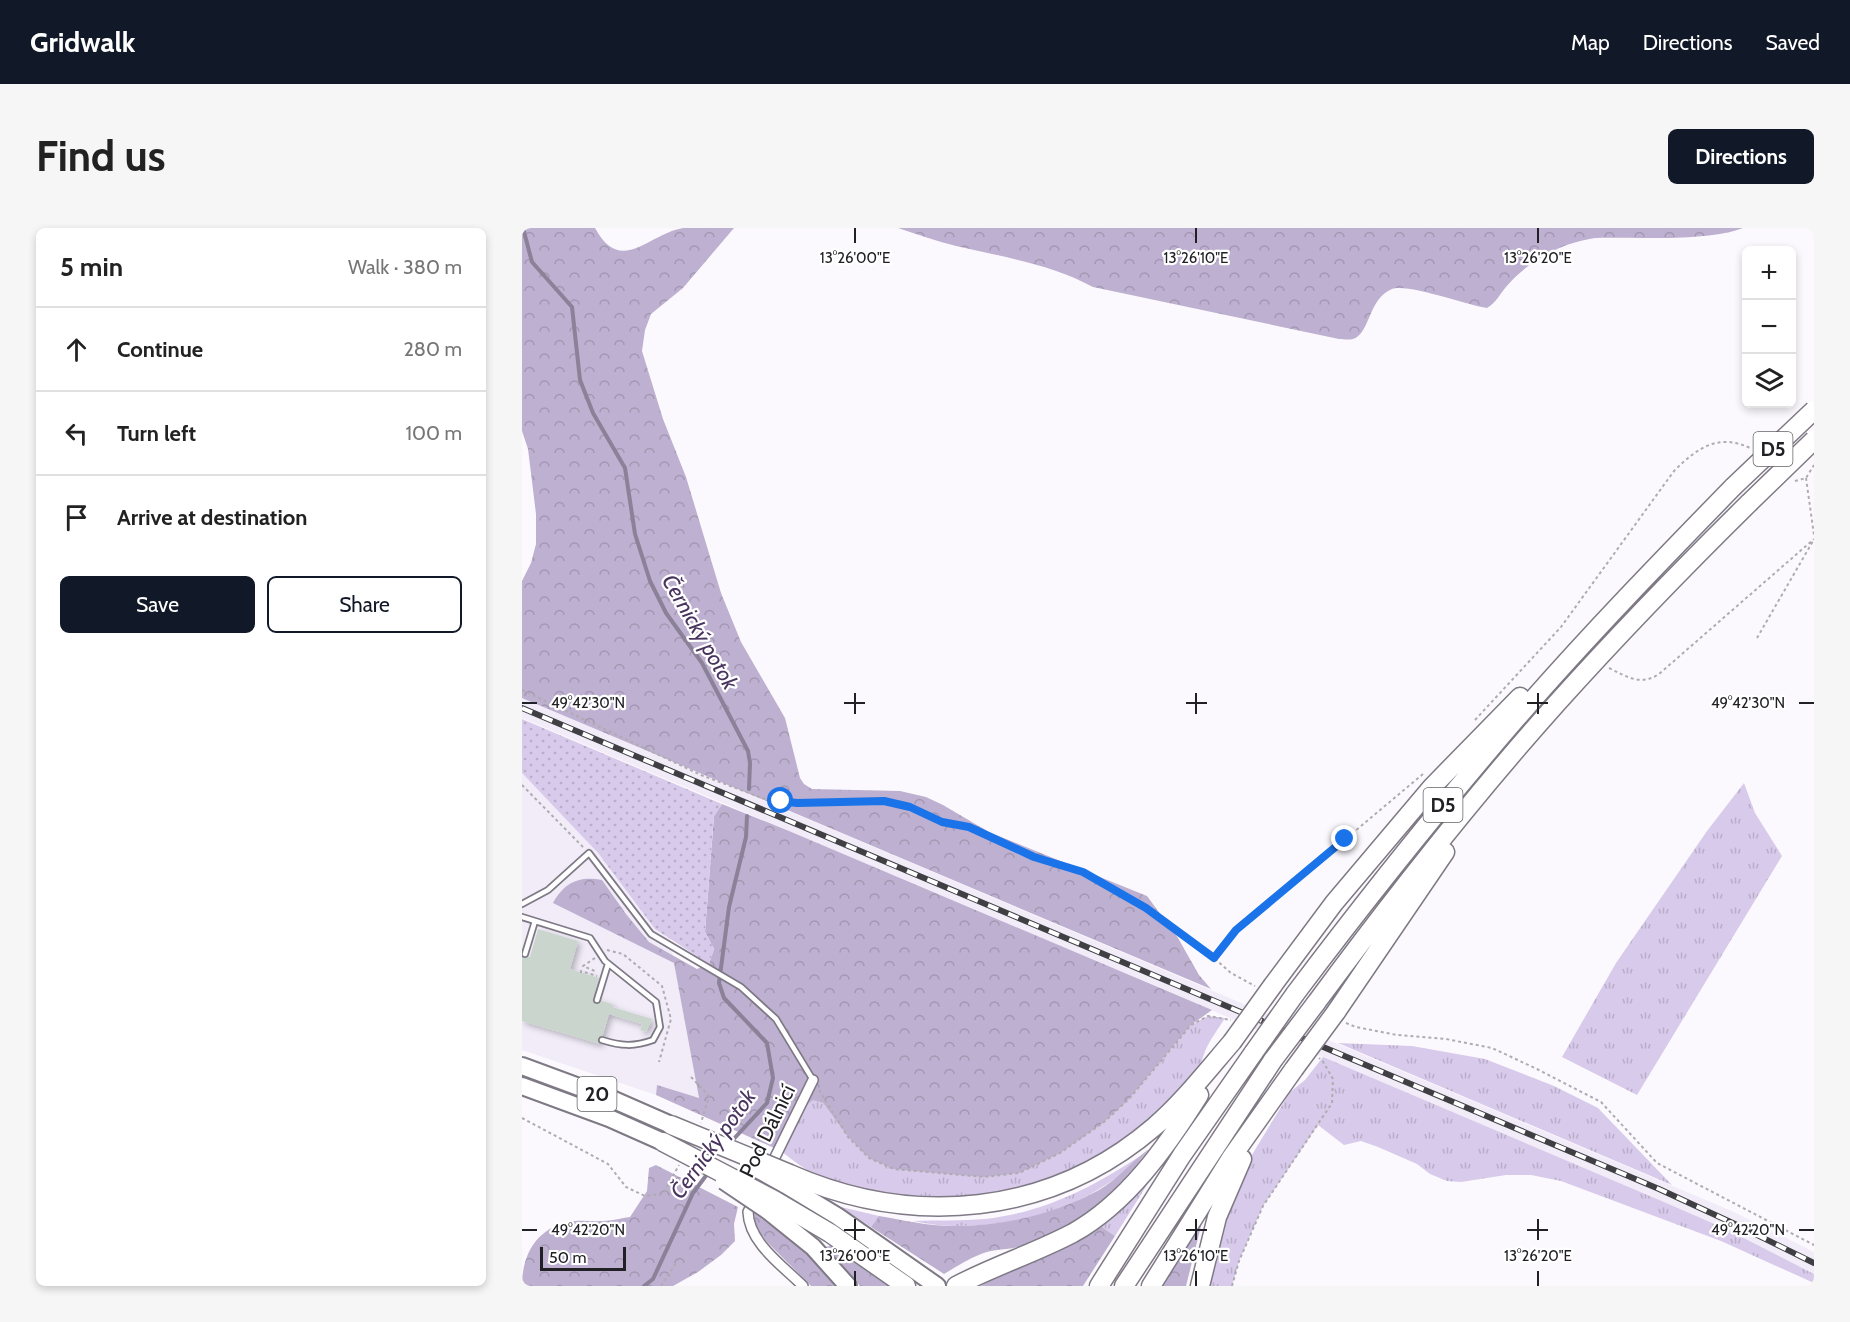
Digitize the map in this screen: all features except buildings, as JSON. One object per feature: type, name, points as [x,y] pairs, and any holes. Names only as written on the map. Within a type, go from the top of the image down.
[{"type":"highway","name":"D5","points":[[1099,1286],[1182,1155],[1295,994],[1440,809],[1523,711],[1622,601],[1733,487],[1814,410]]},
{"type":"highway","name":"D5","points":[[1124,1286],[1273,1060],[1421,865],[1497,774],[1617,638],[1814,440]]},
{"type":"highway","points":[[956,1286],[1076,1231],[1098,1216],[1119,1197],[1150,1164],[1195,1101],[1268,987],[1334,903],[1432,787],[1531,686],[1622,601]]},
{"type":"highway","points":[[1150,1286],[1225,1167],[1294,1069],[1341,1017],[1497,774]]},
{"type":"highway","points":[[779,1192],[841,1193],[900,1205],[934,1207],[969,1206],[1034,1193],[1089,1171],[1138,1140],[1184,1098],[1232,1042]]},
{"type":"highway","name":"20","points":[[522,1066],[614,1100],[670,1125]]},
{"type":"highway","points":[[1200,1286],[1209,1243],[1226,1192],[1237,1168],[1294,1069]]},
{"type":"highway","name":"20","points":[[522,1086],[609,1118],[663,1142]]},
{"type":"highway","points":[[670,1125],[779,1192],[830,1233],[906,1286]]},
{"type":"highway","points":[[663,1142],[837,1216],[937,1286]]},
{"type":"highway","points":[[779,1192],[813,1246],[848,1286]]},
{"type":"street","name":"Pod Dálnicí","points":[[803,1286],[764,1248],[748,1224],[748,1212],[813,1080]]},
{"type":"lane","points":[[1602,624],[1617,638]]},
{"type":"lane","points":[[522,904],[548,890],[589,853]]},
{"type":"lane","name":"Pod Dálnicí","points":[[589,853],[651,934],[741,987],[776,1019],[813,1080]]},
{"type":"lane","points":[[522,917],[590,938],[608,964],[656,1002],[660,1027],[653,1040],[641,1045],[624,1046],[602,1040]]},
{"type":"lane","points":[[525,954],[535,921]]},
{"type":"lane","points":[[597,1000],[608,964]]},
{"type":"path","points":[[1475,721],[1561,627],[1674,471],[1691,455],[1711,444],[1733,442],[1753,449]]},
{"type":"path","points":[[1757,638],[1814,538],[1806,478],[1814,465]]},
{"type":"path","points":[[1788,477],[1794,481],[1806,478]]},
{"type":"path","points":[[1596,661],[1628,678],[1644,681],[1652,679],[1814,538]]},
{"type":"path","points":[[522,690],[701,775],[765,800],[797,803],[884,801],[910,807],[942,822],[969,827],[1034,857],[1083,872],[1146,908],[1231,973],[1268,987]]},
{"type":"path","points":[[1214,958],[1236,930],[1427,771]]},
{"type":"path","points":[[522,785],[589,853]]},
{"type":"path","points":[[581,971],[583,966]]},
{"type":"path","points":[[813,1080],[848,1137],[869,1158],[894,1169],[984,1177],[1019,1173],[1060,1153],[1104,1122],[1129,1099],[1191,1025],[1209,1016],[1236,1022]]},
{"type":"path","points":[[1341,1017],[1356,1027],[1397,1035],[1446,1039],[1492,1048],[1536,1069],[1600,1102],[1658,1163],[1814,1245]]},
{"type":"path","points":[[1232,1286],[1239,1261],[1263,1206],[1332,1103],[1333,1079],[1322,1060],[1311,1055]]},
{"type":"path","points":[[691,1077],[709,1096],[704,1118],[699,1127]]},
{"type":"path","points":[[522,1118],[608,1164],[626,1187],[645,1196],[663,1194],[680,1164]]},
{"type":"path","points":[[661,1286],[678,1260]]},
{"type":"shaded area","points":[[522,698],[1734,1212],[1814,1252],[1814,1274],[1726,1229],[1664,1202],[522,718]]},
{"type":"shaded area","points":[[522,773],[598,853],[655,929],[670,939],[699,1099],[657,1086],[656,1095],[522,1050]]},
{"type":"green space","points":[[522,228],[595,228],[605,242],[615,249],[625,251],[683,228],[734,228],[683,288],[651,314],[645,330],[642,351],[663,419],[686,477],[721,593],[741,642],[785,718],[800,778],[804,784],[812,789],[900,791],[926,797],[989,832],[1147,896],[1178,938],[1199,975],[1211,989],[522,698],[522,581],[531,563],[536,544],[536,514],[528,449],[522,431]]},
{"type":"green space","points":[[898,228],[1743,228],[1691,237],[1582,240],[1546,254],[1535,261],[1515,277],[1487,308],[1410,289],[1392,289],[1379,299],[1361,333],[1348,340],[1093,287],[1044,267],[949,244]]},
{"type":"green space","points":[[522,719],[722,804],[714,816],[705,932],[714,949],[709,964],[655,929],[598,853],[522,773]]},
{"type":"green space","points":[[1744,783],[1755,813],[1782,856],[1637,1095],[1562,1057],[1616,963],[1707,831]]},
{"type":"green space","points":[[722,804],[1212,1010],[1191,1025],[1129,1099],[1104,1122],[1060,1153],[1019,1173],[984,1177],[894,1169],[869,1158],[848,1137],[823,1103],[813,1100],[805,1106],[781,1151],[656,1095],[657,1085],[699,1098],[674,963],[553,903],[562,890],[573,882],[586,879],[602,880],[649,942],[697,969],[709,964],[714,949],[705,932],[714,816]]},
{"type":"green space","points":[[1208,1016],[1225,1018],[1208,1045],[1196,1075],[1177,1099],[1102,1155],[1047,1181],[979,1195],[908,1196],[840,1183],[807,1170],[781,1151],[805,1106],[813,1099],[823,1103],[848,1137],[869,1158],[1129,1099],[1191,1025]]},
{"type":"green space","points":[[1338,1043],[1412,1046],[1485,1059],[1554,1086],[1598,1108],[1672,1185]]},
{"type":"green space","points":[[1323,1057],[1726,1229],[1814,1274],[1814,1283],[1721,1241],[1561,1181],[1531,1175],[1506,1175],[1461,1182],[1447,1181],[1430,1174],[1417,1164],[1361,1141],[1344,1145],[1318,1125],[1263,1206],[1239,1261],[1232,1286],[1206,1286],[1215,1241],[1247,1163],[1290,1092],[1305,1080]]},
{"type":"green space","points":[[1149,1149],[1123,1180],[1093,1208],[1059,1231],[1022,1246],[981,1254],[944,1274],[871,1227],[879,1216],[934,1225],[971,1226],[1009,1221],[1046,1212],[1099,1190]]},
{"type":"green space","points":[[1140,1156],[1101,1188],[1054,1210],[1030,1217],[1004,1223],[979,1225],[948,1226],[912,1221],[985,1219],[1027,1211],[1086,1188]]},
{"type":"green space","points":[[656,1165],[738,1207],[734,1224],[735,1241],[721,1255],[698,1272],[673,1286],[522,1286],[525,1262],[535,1242],[542,1234],[562,1224],[575,1221],[606,1221],[630,1217],[647,1191],[649,1168]]},
{"type":"green space","points":[[1157,1169],[1115,1236],[1099,1225]]},
{"type":"green space","points":[[841,1207],[879,1216],[871,1227]]},
{"type":"green space","points":[[754,1213],[795,1243],[824,1270],[836,1286],[811,1286],[756,1228]]},
{"type":"green space","points":[[1099,1225],[1115,1236],[1083,1286],[981,1286],[1005,1271]]},
{"type":"green space","points":[[1199,1225],[1201,1226],[1186,1286],[1160,1286]]},
{"type":"green space","points":[[832,1245],[892,1286],[860,1286],[826,1247]]},
{"type":"waterway","name":"Černický potok","points":[[523,228],[532,262],[572,307],[580,380],[593,413],[625,468],[635,534],[650,581],[666,613],[702,663],[748,751],[749,789]]},
{"type":"waterway","name":"Černický potok","points":[[730,1143],[767,1103],[773,1078],[767,1043],[724,998],[719,983],[729,907],[746,837],[747,816]]},
{"type":"waterway","name":"Černický potok","points":[[644,1286],[653,1279],[693,1193],[708,1173]]},
{"type":"railway","points":[[522,708],[1659,1189],[1814,1263]]},
{"type":"route","points":[[781,801],[797,803],[884,801],[910,807],[942,822],[969,827],[1034,857],[1083,872],[1146,908],[1214,958],[1236,930],[1345,839]]}]
